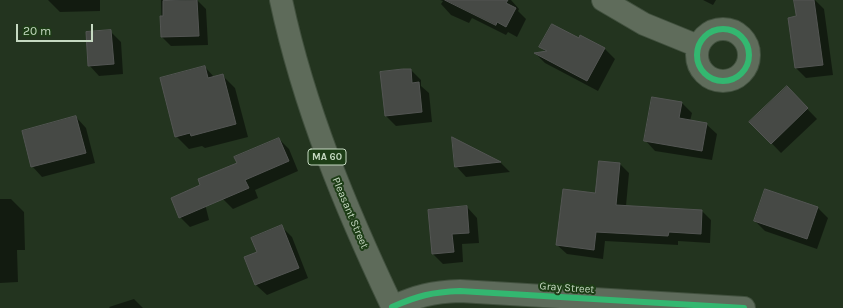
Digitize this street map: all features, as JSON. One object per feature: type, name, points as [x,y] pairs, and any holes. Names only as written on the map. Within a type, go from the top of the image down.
[{"type":"main road","name":"Pleasant Street","points":[[281,0],[290,40],[324,148],[349,212],[392,308]]},
{"type":"street","points":[[603,0],[644,24],[698,46]]},
{"type":"street","name":"Gray Street","points":[[392,308],[418,296],[430,293],[460,291],[744,308]]},
{"type":"building","points":[[197,0],[199,36],[161,37],[160,16],[163,16],[163,1]]},
{"type":"building","points":[[445,0],[508,0],[506,3],[516,8],[506,27],[497,22],[496,25]]},
{"type":"building","points":[[794,0],[814,0],[823,65],[795,68],[788,18],[796,16]]},
{"type":"building","points":[[552,24],[579,38],[580,35],[605,48],[587,81],[534,53],[547,51],[539,47]]},
{"type":"building","points":[[111,30],[114,64],[88,66],[86,32]]},
{"type":"building","points":[[205,66],[208,78],[223,74],[236,124],[191,136],[190,133],[175,137],[160,78]]},
{"type":"building","points":[[411,69],[412,83],[419,82],[422,112],[385,116],[380,72]]},
{"type":"building","points":[[787,86],[808,108],[771,144],[749,122]]},
{"type":"building","points":[[652,97],[682,102],[679,118],[707,123],[702,151],[644,141]]},
{"type":"building","points":[[76,116],[86,153],[31,167],[22,131]]},
{"type":"building","points":[[452,137],[501,162],[455,167]]},
{"type":"building","points":[[279,138],[289,161],[245,180],[249,188],[179,218],[171,198],[200,185],[198,179],[237,163],[234,157]]},
{"type":"building","points":[[599,161],[620,163],[616,205],[702,210],[701,234],[669,232],[668,236],[596,232],[594,250],[556,245],[563,189],[595,193]]},
{"type":"building","points":[[765,189],[818,207],[807,239],[754,221]]},
{"type":"building","points":[[467,206],[469,233],[452,234],[454,252],[432,254],[428,210]]},
{"type":"building","points":[[282,225],[299,268],[255,285],[244,257],[257,252],[251,238]]},
{"type":"cycle path","points":[[718,29],[728,29],[742,36],[749,50],[749,55],[749,60],[742,74],[728,81],[718,81],[708,77],[701,70],[697,60],[697,50],[701,40],[708,33],[718,29]]},
{"type":"cycle path","points":[[392,307],[425,295],[460,291],[744,308]]}]
